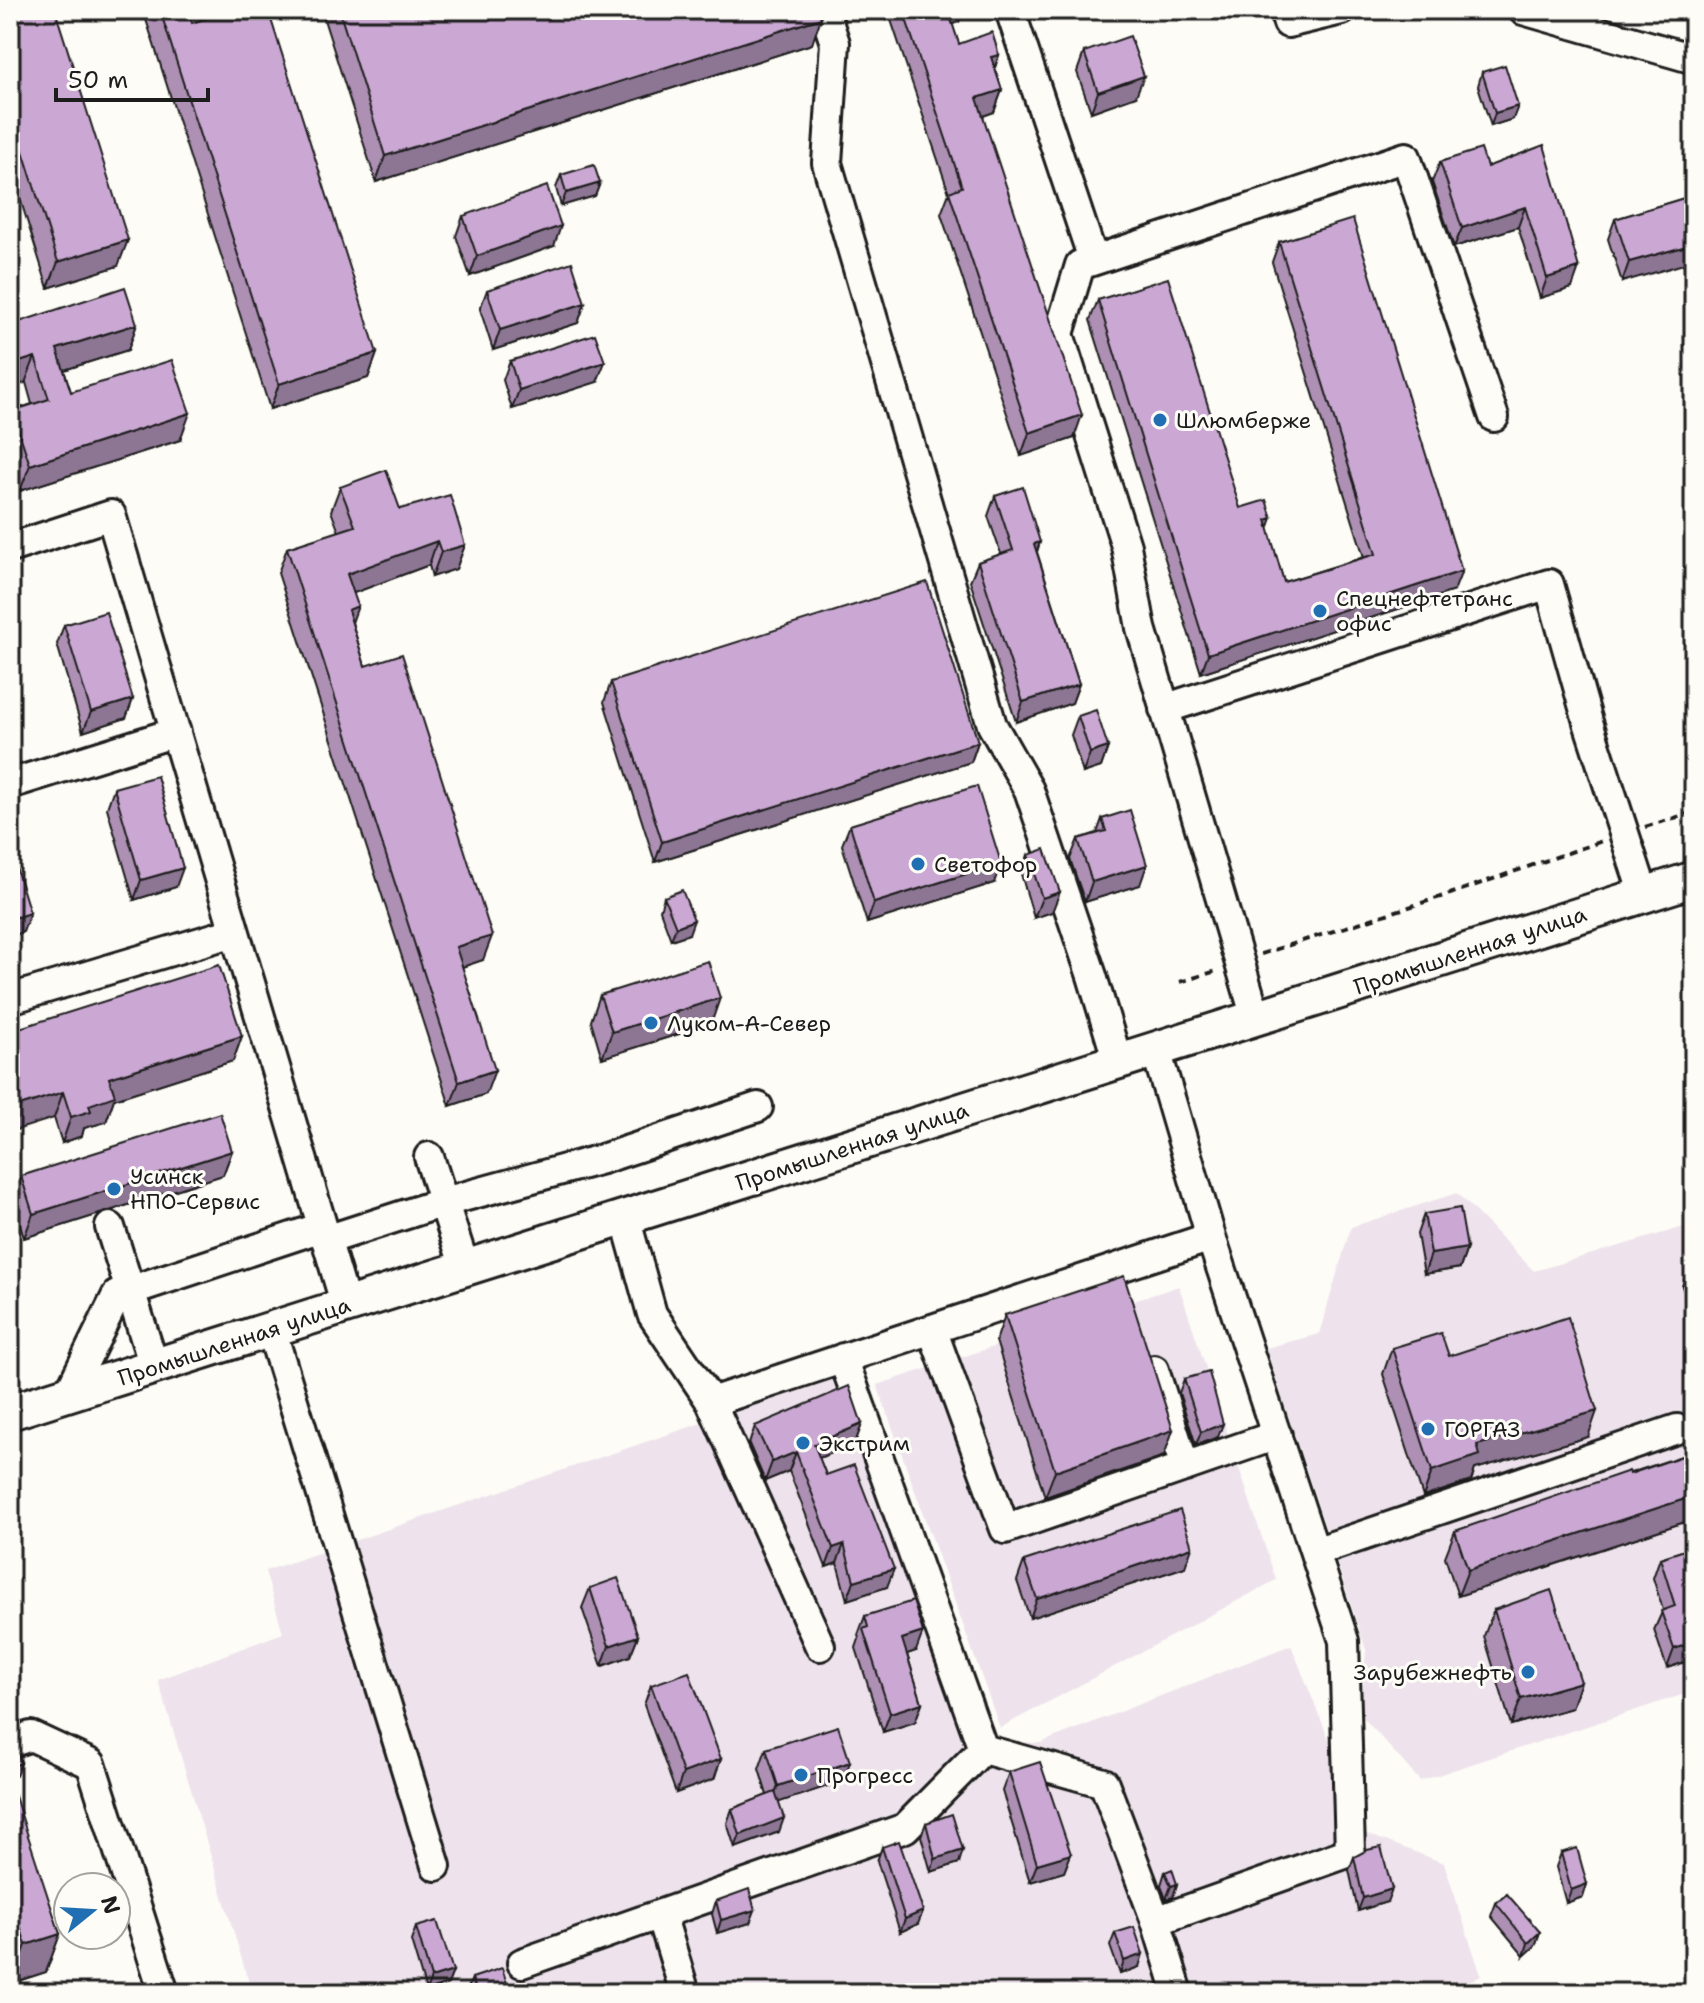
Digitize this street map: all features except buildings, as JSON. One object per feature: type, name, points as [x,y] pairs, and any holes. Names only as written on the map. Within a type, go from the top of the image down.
[{"type":"main road","name":"Промышленная улица","points":[[10,1412],[1694,879]]},
{"type":"street","points":[[824,10],[835,43],[827,163],[992,725],[1029,790],[1118,1062]]},
{"type":"street","points":[[1010,10],[1093,259]]},
{"type":"street","points":[[1284,10],[1288,23],[1342,10]]},
{"type":"street","points":[[1523,10],[1694,59]]},
{"type":"street","points":[[1256,1018],[1141,628],[1126,546],[1059,334],[1080,265],[1406,157],[1494,417]]},
{"type":"street","points":[[10,548],[111,515],[346,1306]]},
{"type":"street","points":[[1164,709],[1549,584],[1588,722],[1644,895]]},
{"type":"street","points":[[10,784],[176,732]]},
{"type":"street","points":[[10,999],[234,932]]},
{"type":"street","points":[[1156,1050],[1211,1237],[1344,1641],[1350,1852],[1156,1921]]},
{"type":"street","points":[[69,1393],[117,1295],[324,1234],[602,1159],[758,1107]]},
{"type":"street","points":[[429,1157],[465,1268]]},
{"type":"street","points":[[625,1217],[652,1314],[711,1402],[820,1646]]},
{"type":"street","points":[[110,1227],[154,1366]]},
{"type":"street","points":[[711,1402],[1211,1237]]},
{"type":"street","points":[[1121,1267],[1130,1295]]},
{"type":"street","points":[[271,1329],[436,1866]]},
{"type":"street","points":[[932,1329],[1005,1529],[1277,1435]]},
{"type":"street","points":[[1144,1338],[1185,1467]]},
{"type":"street","points":[[843,1358],[983,1749]]},
{"type":"street","points":[[1315,1552],[1677,1429]]},
{"type":"street","points":[[10,1743],[31,1736],[91,1764],[164,1993]]},
{"type":"street","points":[[522,1963],[905,1828],[983,1749]]},
{"type":"street","points":[[983,1749],[1104,1783],[1156,1921],[1178,1993]]},
{"type":"street","points":[[661,1914],[685,1993]]},
{"type":"path","points":[[1180,982],[1694,812]]},
{"type":"shaded area","points":[[1457,1193],[1534,1271],[1694,1224],[1694,1691],[1420,1781],[1361,1715],[1366,1650],[1266,1348],[1319,1334],[1351,1227]]},
{"type":"shaded area","points":[[1179,1286],[1276,1580],[1000,1728],[877,1385]]},
{"type":"shaded area","points":[[840,1376],[976,1740],[1040,1743],[1291,1645],[1367,1834],[1444,1863],[1481,1975],[1447,1993],[252,1993],[158,1680],[283,1633],[265,1571]]},
{"type":"place","name":"Шлюмберже","points":[[1160,420]]},
{"type":"place","name":"Спецнефтетранс офис","points":[[1320,611]]},
{"type":"place","name":"Светофор","points":[[918,864]]},
{"type":"place","name":"Луком-А-Север","points":[[651,1023]]},
{"type":"place","name":"Усинск НПО-Сервис","points":[[114,1189]]},
{"type":"place","name":"ГОРГАЗ","points":[[1428,1429]]},
{"type":"place","name":"Экстрим","points":[[803,1443]]},
{"type":"place","name":"Зарубежнефть","points":[[1528,1672]]},
{"type":"place","name":"Прогресс","points":[[801,1775]]}]
